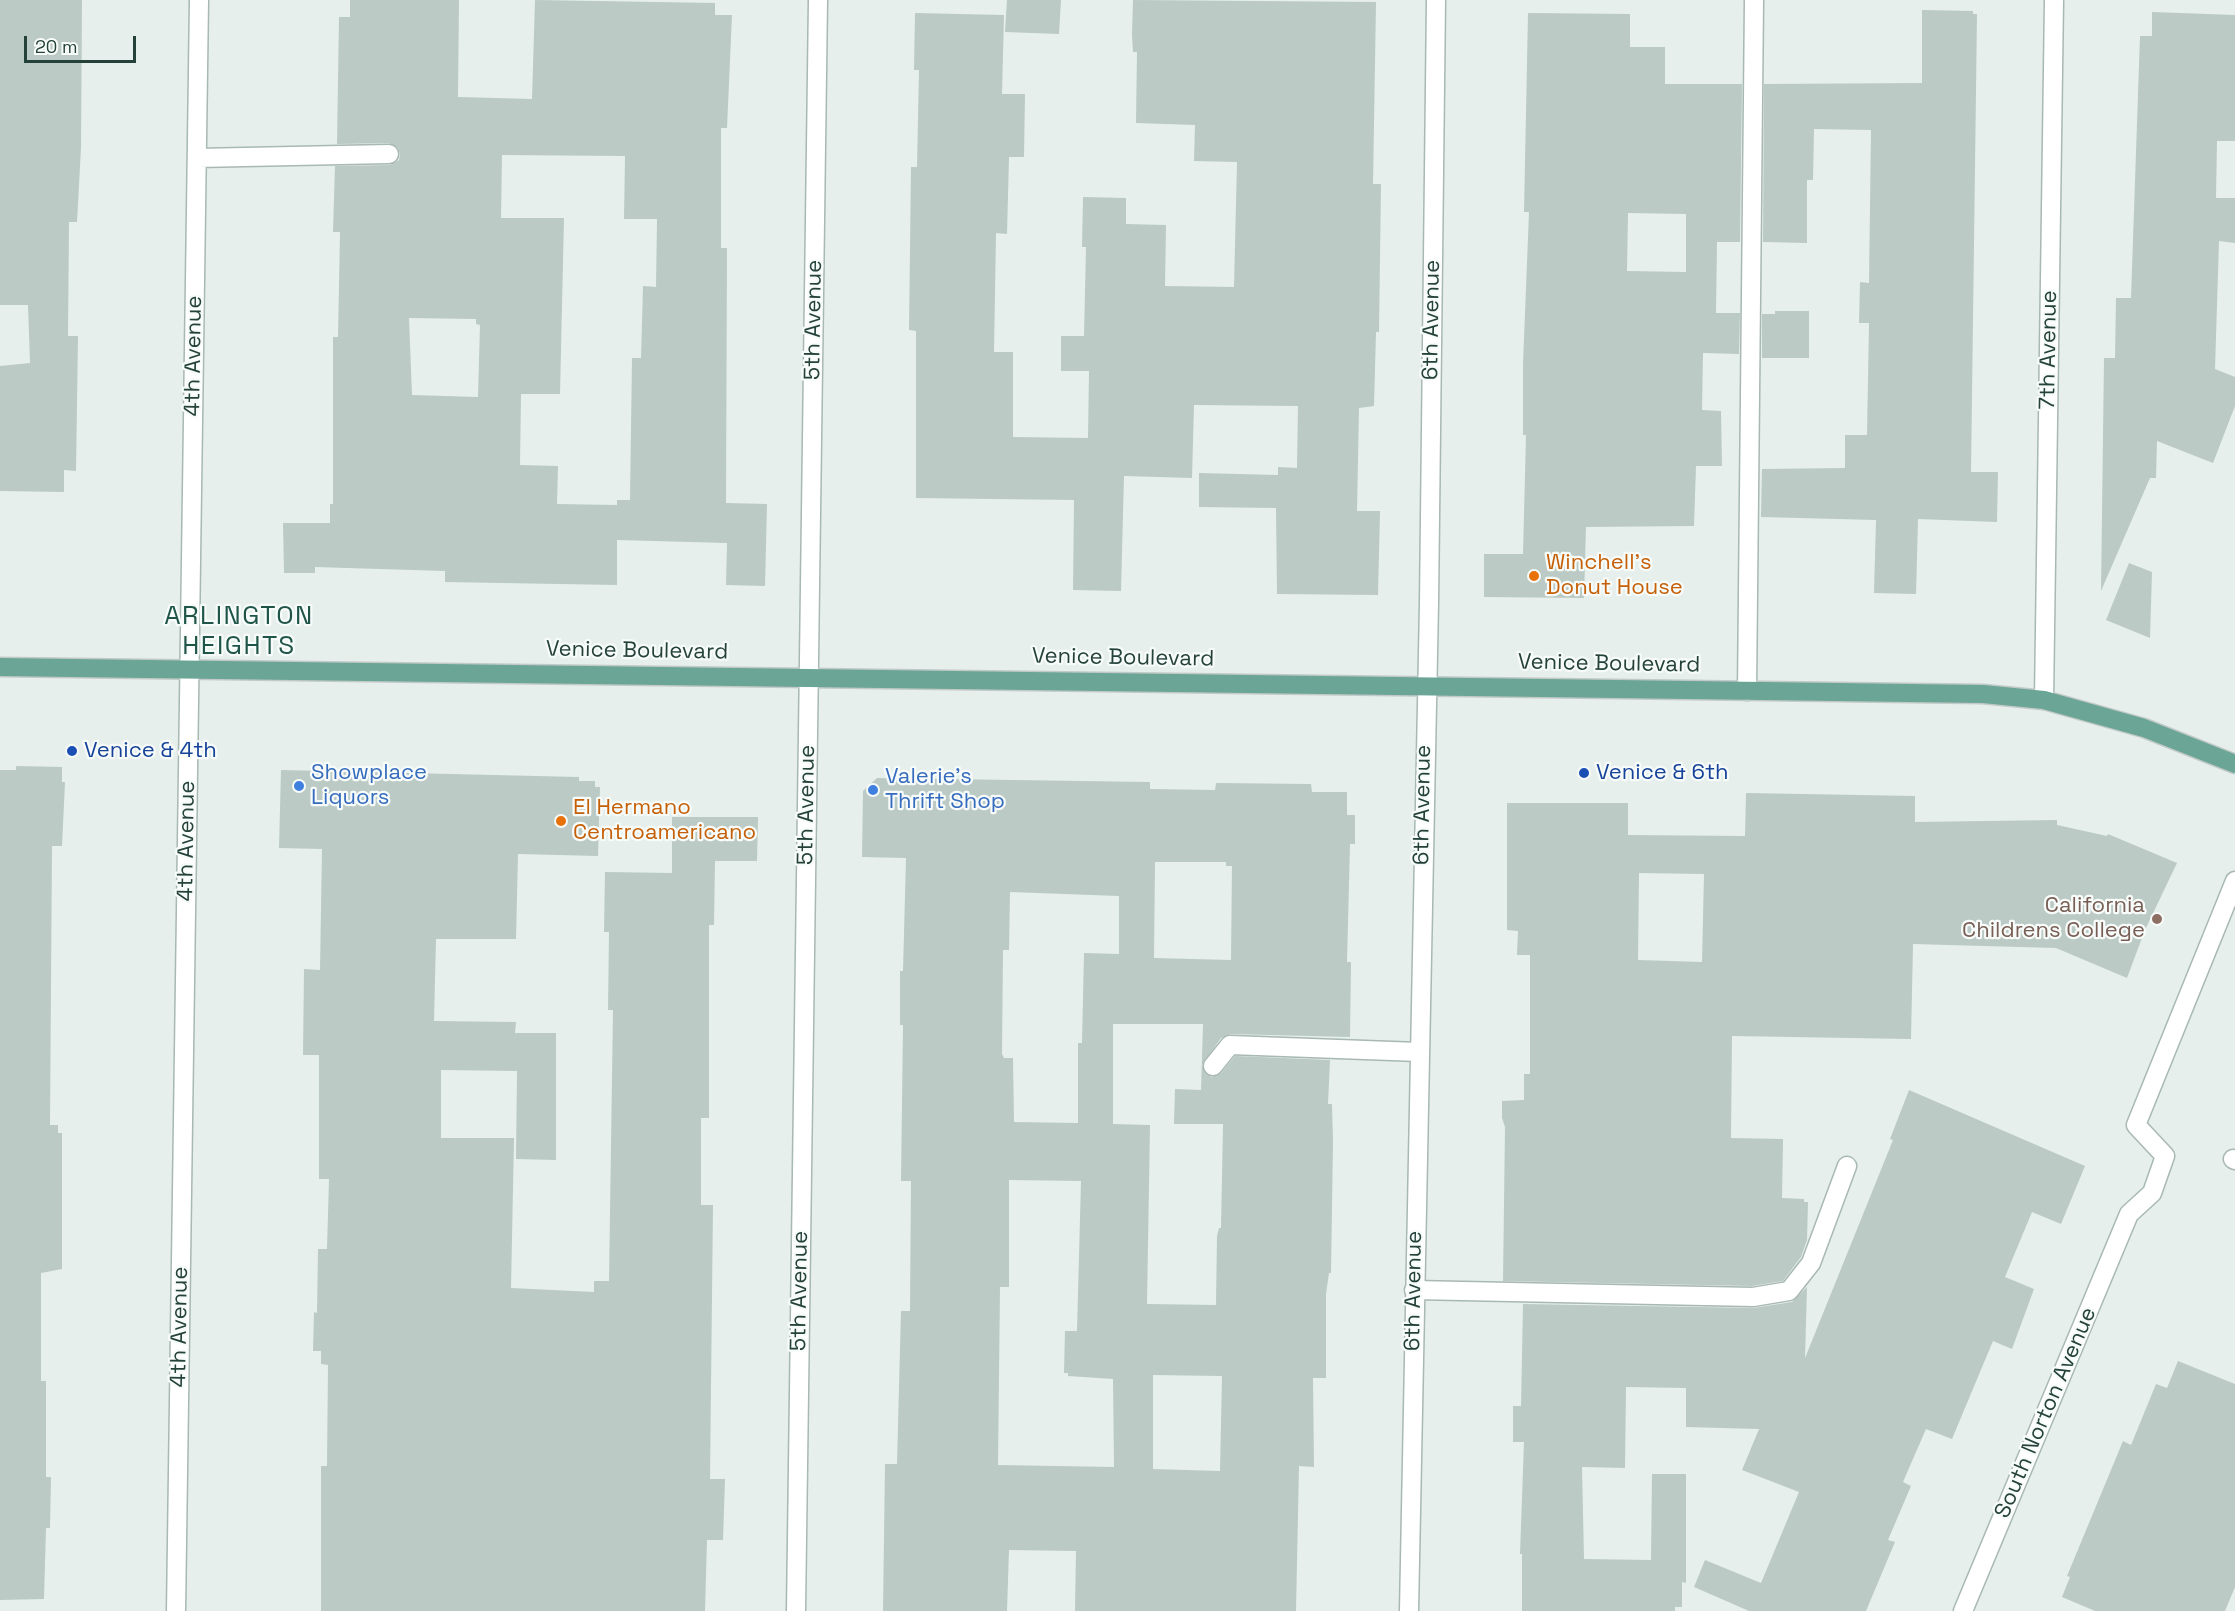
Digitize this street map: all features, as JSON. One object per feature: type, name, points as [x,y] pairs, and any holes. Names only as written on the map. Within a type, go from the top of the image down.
[{"type":"main road","name":"Venice Boulevard","points":[[0,667],[1983,694],[2044,700],[2144,728],[2235,764]]},
{"type":"street","name":"4th Avenue","points":[[176,1611],[199,0]]},
{"type":"street","name":"5th Avenue","points":[[796,1611],[818,0]]},
{"type":"street","name":"6th Avenue","points":[[1408,1611],[1425,686],[1429,603],[1436,0]]},
{"type":"street","points":[[1747,691],[1754,0]]},
{"type":"street","name":"7th Avenue","points":[[2044,700],[2054,0]]},
{"type":"street","points":[[197,158],[389,154]]},
{"type":"street","name":"South Norton Avenue","points":[[1963,1611],[2129,1214],[2152,1193],[2165,1156],[2136,1125],[2235,881]]},
{"type":"street","points":[[1213,1066],[1230,1045],[1419,1052]]},
{"type":"street","points":[[1414,1290],[1753,1297],[1789,1291],[1811,1263],[1846,1166]]},
{"type":"building","points":[[0,0],[82,0],[81,148],[77,222],[69,222],[68,336],[78,336],[76,471],[64,470],[64,492],[0,491],[0,366],[30,363],[28,305],[0,305]]},
{"type":"building","points":[[350,0],[459,0],[458,97],[532,99],[535,0],[715,3],[715,15],[732,15],[727,128],[721,128],[721,248],[727,248],[726,503],[767,504],[765,586],[726,585],[727,543],[617,540],[617,585],[445,582],[445,571],[315,567],[315,573],[284,573],[283,523],[330,523],[330,504],[333,504],[333,337],[338,337],[340,232],[333,232],[335,166],[390,165],[399,160],[400,154],[398,148],[389,143],[337,144],[339,17],[350,17]],"holes":[[[502,155],[625,156],[624,219],[657,219],[656,287],[643,286],[641,358],[632,358],[630,500],[617,500],[617,505],[557,504],[558,466],[520,465],[521,394],[560,394],[564,218],[501,218]],[[409,318],[476,319],[476,324],[480,325],[478,397],[412,395]]]},
{"type":"building","points":[[1007,0],[1061,0],[1059,34],[1005,32]]},
{"type":"building","points":[[1133,0],[1376,2],[1373,184],[1381,184],[1379,332],[1376,332],[1374,406],[1359,408],[1357,511],[1380,511],[1378,595],[1277,594],[1276,508],[1199,507],[1199,473],[1278,475],[1278,467],[1297,468],[1298,406],[1194,405],[1192,478],[1124,476],[1121,591],[1073,590],[1074,500],[916,498],[916,331],[909,330],[911,167],[917,167],[919,70],[914,70],[915,13],[1004,15],[1002,94],[1025,94],[1024,157],[1009,157],[1007,234],[996,233],[994,352],[1013,352],[1013,437],[1088,438],[1089,371],[1061,371],[1061,336],[1084,336],[1086,247],[1082,247],[1083,197],[1126,198],[1126,224],[1166,225],[1165,286],[1234,287],[1237,162],[1194,161],[1195,125],[1136,123],[1137,52],[1133,52]]},
{"type":"building","points":[[1922,10],[1973,11],[1973,14],[1977,14],[1971,472],[1998,472],[1997,522],[1918,519],[1916,594],[1874,593],[1876,520],[1761,517],[1762,469],[1845,468],[1845,435],[1867,435],[1869,323],[1859,323],[1860,282],[1869,283],[1871,130],[1814,129],[1813,180],[1807,180],[1807,243],[1763,242],[1764,84],[1922,83]]},
{"type":"building","points":[[2152,12],[2235,15],[2235,141],[2217,141],[2216,198],[2235,198],[2235,243],[2219,241],[2215,369],[2235,377],[2235,406],[2213,463],[2157,441],[2156,478],[2150,478],[2101,591],[2104,358],[2115,358],[2116,298],[2131,298],[2140,36],[2152,36]]},
{"type":"building","points":[[1528,13],[1630,14],[1630,47],[1665,47],[1665,84],[1742,84],[1740,242],[1717,242],[1716,313],[1740,313],[1739,354],[1703,353],[1702,410],[1721,411],[1722,466],[1696,466],[1694,526],[1586,527],[1584,598],[1484,597],[1484,554],[1523,554],[1526,435],[1523,435],[1523,364],[1529,212],[1524,212]],"holes":[[[1628,213],[1686,214],[1686,272],[1627,271]]]},
{"type":"building","points":[[1775,311],[1809,311],[1809,358],[1762,358],[1762,314],[1775,314]]},
{"type":"building","points":[[2129,563],[2152,572],[2150,638],[2106,620]]},
{"type":"building","points":[[16,766],[62,767],[62,782],[65,782],[62,846],[52,846],[50,1125],[58,1125],[58,1133],[62,1133],[62,1269],[41,1273],[41,1381],[46,1381],[46,1477],[51,1477],[50,1528],[46,1528],[44,1599],[0,1600],[0,770],[16,770]]},
{"type":"building","points":[[281,770],[579,777],[579,781],[595,781],[595,787],[600,787],[598,856],[518,854],[516,939],[436,939],[434,1021],[516,1022],[515,1033],[556,1033],[556,1160],[516,1159],[517,1071],[441,1070],[441,1138],[514,1138],[511,1288],[594,1292],[594,1281],[609,1281],[613,1010],[608,1010],[609,932],[604,932],[605,872],[672,873],[672,817],[758,817],[757,861],[715,861],[714,925],[709,925],[709,1118],[701,1118],[701,1205],[713,1205],[710,1479],[725,1479],[723,1540],[707,1540],[705,1611],[321,1611],[321,1466],[327,1466],[328,1365],[321,1364],[321,1351],[313,1351],[314,1312],[317,1313],[318,1249],[327,1249],[329,1179],[319,1179],[319,1055],[303,1055],[304,969],[320,970],[322,849],[279,848]]},
{"type":"building","points":[[877,778],[1150,782],[1150,789],[1215,790],[1216,783],[1311,784],[1312,792],[1347,792],[1347,815],[1355,815],[1355,844],[1350,844],[1347,962],[1351,962],[1350,1037],[1230,1034],[1221,1038],[1202,1065],[1206,1074],[1212,1077],[1221,1073],[1235,1056],[1330,1060],[1328,1104],[1332,1104],[1333,1141],[1331,1273],[1329,1273],[1326,1294],[1326,1378],[1313,1378],[1314,1467],[1299,1466],[1296,1611],[1075,1611],[1076,1551],[1009,1550],[1007,1611],[883,1611],[885,1464],[897,1464],[901,1311],[910,1311],[911,1181],[901,1181],[903,1025],[900,1025],[900,971],[903,971],[906,858],[862,857],[863,791]],"holes":[[[1155,862],[1226,862],[1226,866],[1232,866],[1231,960],[1154,958]],[[1010,892],[1119,896],[1119,954],[1084,953],[1082,1043],[1078,1043],[1078,1123],[1014,1122],[1013,1058],[1004,1058],[1002,1054],[1003,950],[1009,950]],[[1113,1024],[1203,1024],[1201,1090],[1175,1089],[1174,1124],[1223,1124],[1221,1228],[1217,1236],[1216,1305],[1147,1304],[1150,1125],[1113,1124]],[[1009,1180],[1081,1181],[1077,1331],[1065,1331],[1064,1373],[1068,1373],[1068,1376],[1113,1379],[1114,1467],[998,1465],[1000,1287],[1009,1287]],[[1153,1375],[1222,1376],[1220,1471],[1153,1469]]]},
{"type":"building","points":[[1746,793],[1915,796],[1915,822],[2057,820],[2057,825],[2107,836],[2108,834],[2177,863],[2145,930],[2127,978],[2056,948],[1913,944],[1911,1039],[1732,1036],[1731,1138],[1783,1139],[1782,1198],[1804,1199],[1804,1202],[1808,1202],[1807,1240],[1801,1257],[1783,1281],[1752,1286],[1503,1281],[1505,1127],[1502,1118],[1502,1101],[1524,1100],[1524,1074],[1530,1074],[1530,955],[1517,955],[1518,931],[1507,930],[1507,803],[1628,803],[1628,835],[1745,836]],"holes":[[[1639,873],[1704,874],[1702,962],[1638,960]]]},
{"type":"building","points":[[1909,1090],[2085,1166],[2061,1224],[2032,1212],[2005,1277],[2034,1289],[2012,1349],[1993,1341],[1952,1439],[1926,1429],[1903,1482],[1911,1486],[1888,1540],[1895,1542],[1866,1611],[1749,1611],[1694,1587],[1705,1560],[1761,1583],[1799,1492],[1742,1470],[1759,1429],[1686,1427],[1686,1388],[1626,1387],[1625,1468],[1582,1467],[1584,1559],[1651,1560],[1652,1474],[1686,1474],[1686,1583],[1682,1582],[1682,1607],[1675,1607],[1675,1611],[1522,1611],[1522,1554],[1520,1554],[1524,1442],[1513,1442],[1513,1406],[1521,1406],[1523,1304],[1753,1308],[1792,1302],[1807,1287],[1805,1358],[1893,1140],[1890,1139]]},
{"type":"building","points":[[2178,1361],[2235,1384],[2235,1587],[2225,1611],[2095,1611],[2062,1597],[2070,1577],[2067,1576],[2123,1441],[2131,1445],[2156,1384],[2167,1388]]},
{"type":"place","name":"Winchell's Donut House","points":[[1534,576]]},
{"type":"place","name":"Venice & 4th","points":[[72,751]]},
{"type":"place","name":"Venice & 6th","points":[[1584,773]]},
{"type":"place","name":"Showplace Liquors","points":[[299,786]]},
{"type":"place","name":"Valerie's Thrift Shop","points":[[873,790]]},
{"type":"place","name":"El Hermano Centroamericano","points":[[561,821]]},
{"type":"place","name":"California Childrens College","points":[[2157,919]]},
{"type":"district","name":"ARLINGTON HEIGHTS","points":[[239,632]]}]
